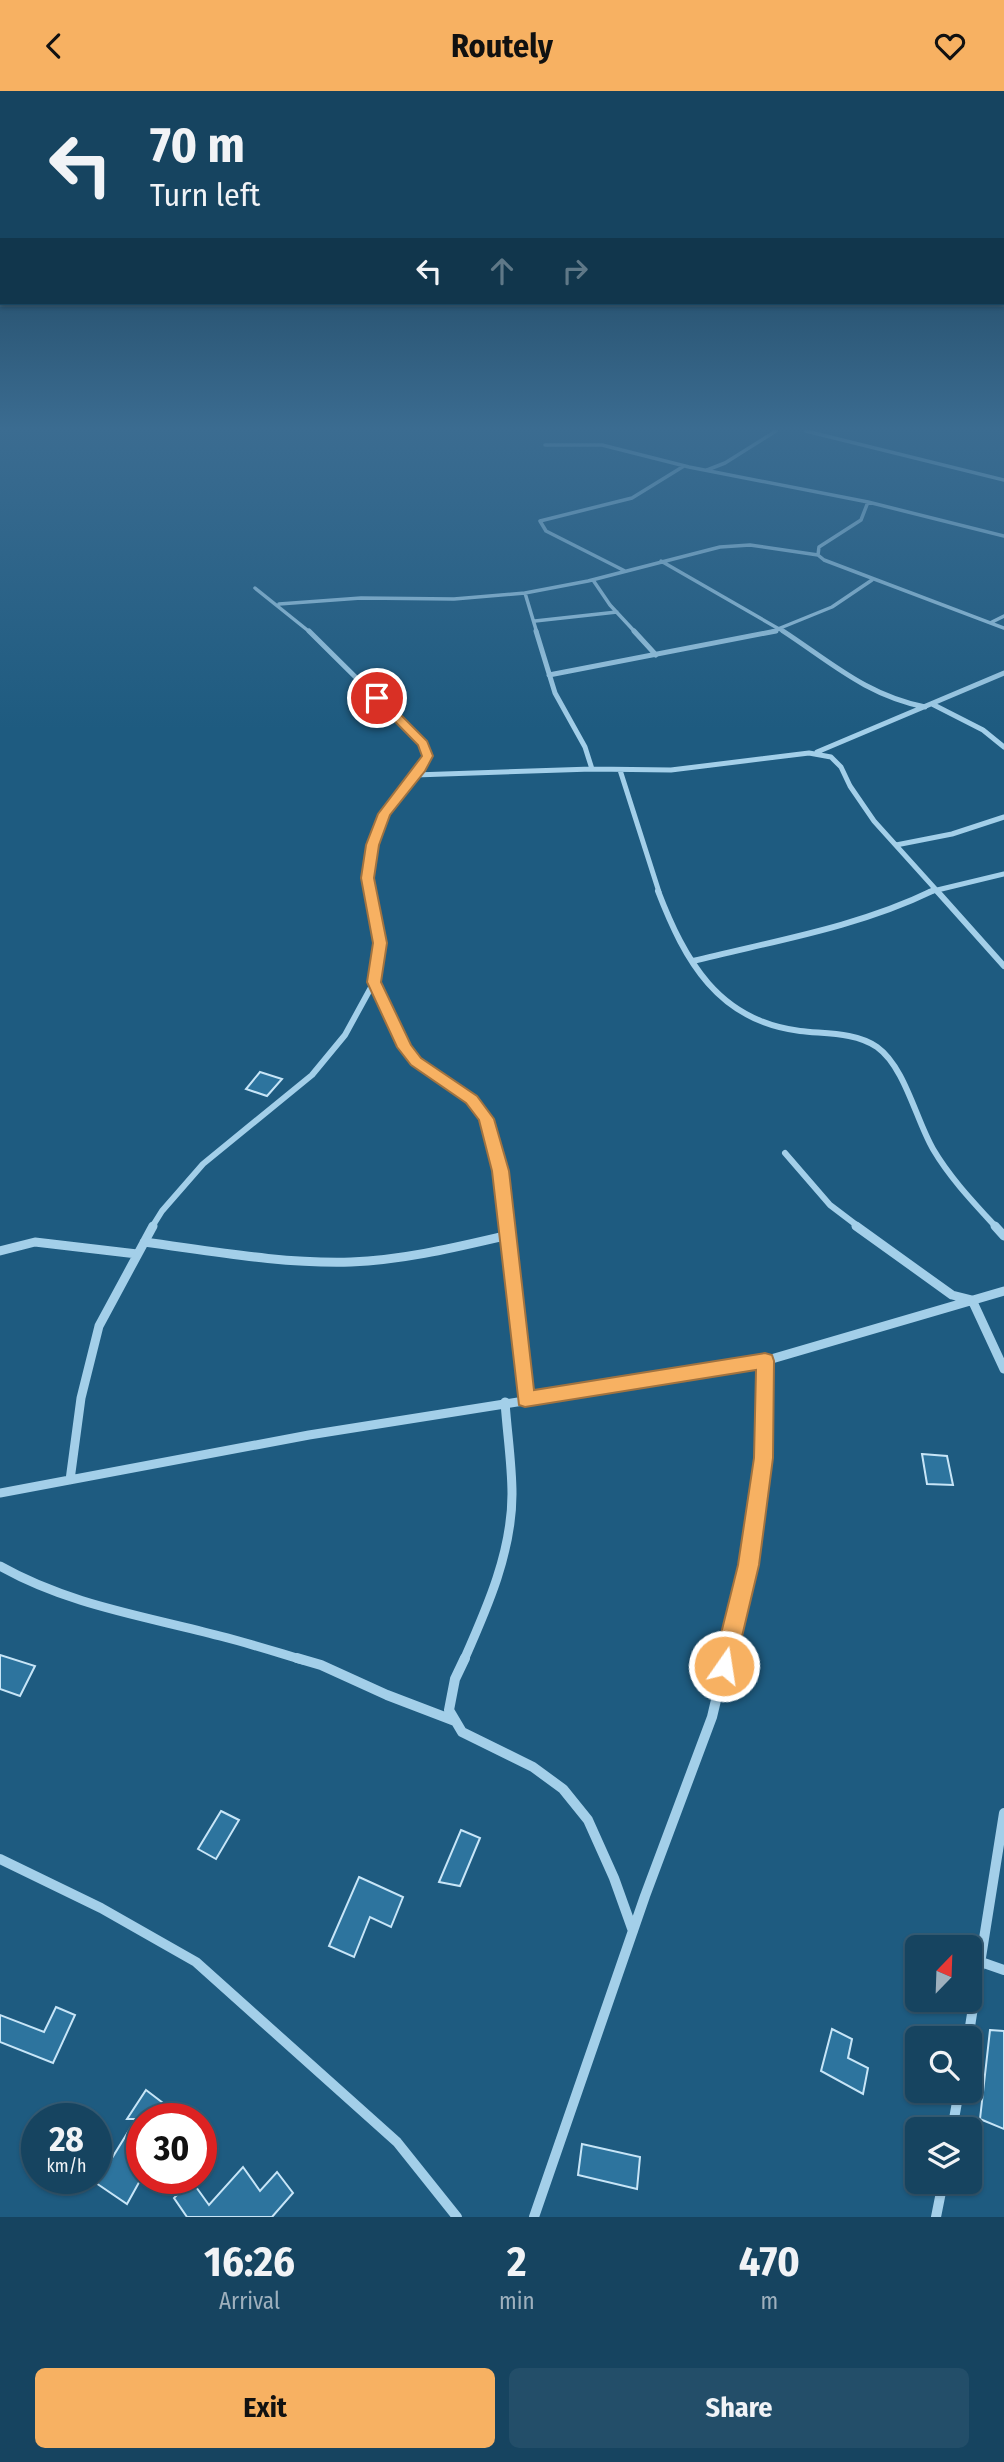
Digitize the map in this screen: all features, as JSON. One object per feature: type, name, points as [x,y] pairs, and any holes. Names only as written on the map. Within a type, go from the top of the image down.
[{"type":"street","points":[[546,530],[625,571]]},
{"type":"street","points":[[818,555],[819,547],[845,530]]},
{"type":"street","points":[[981,530],[1004,536]]},
{"type":"street","points":[[279,604],[372,598],[454,599],[525,593],[593,580],[720,547],[750,545],[818,555],[872,580],[1004,628]]},
{"type":"street","points":[[661,561],[781,629],[866,690],[895,701],[928,706],[983,730],[1004,747]]},
{"type":"street","points":[[593,580],[656,655]]},
{"type":"street","points":[[549,675],[781,629],[832,607],[872,580]]},
{"type":"street","points":[[70,1480],[81,1398],[99,1326],[162,1211],[203,1164],[312,1075],[345,1035],[374,982],[380,943],[367,878],[372,845],[384,814],[427,756],[423,744],[323,642],[279,604],[255,588]]},
{"type":"street","points":[[525,593],[555,693],[585,747],[592,769]]},
{"type":"street","points":[[535,621],[617,611]]},
{"type":"street","points":[[992,622],[1004,616]]},
{"type":"street","points":[[415,775],[592,769],[671,770],[817,752],[1004,673]]},
{"type":"street","points":[[817,752],[831,757],[841,767],[850,786],[874,821],[1004,966]]},
{"type":"street","points":[[620,770],[640,843],[660,893],[693,961],[708,985],[736,1010],[753,1019],[781,1028],[843,1035],[879,1049],[893,1068],[933,1148],[953,1178],[1004,1236]]},
{"type":"street","points":[[896,845],[952,834],[1004,817]]},
{"type":"street","points":[[693,961],[831,927],[907,903],[936,889],[1004,874]]},
{"type":"street","points":[[374,982],[404,1047],[416,1061],[471,1100],[486,1119],[500,1171],[509,1235],[525,1399]]},
{"type":"street","points":[[785,1153],[839,1213],[952,1295],[972,1300]]},
{"type":"street","points":[[144,1242],[318,1260],[377,1260],[509,1235]]},
{"type":"street","points":[[0,1251],[35,1242],[137,1254]]},
{"type":"street","points":[[0,1493],[309,1435],[765,1361],[1004,1291]]},
{"type":"street","points":[[972,1300],[1004,1369]]},
{"type":"street","points":[[534,2217],[712,1717],[748,1565],[763,1458],[765,1361]]},
{"type":"street","points":[[505,1402],[512,1495],[507,1544],[483,1618],[455,1679],[449,1710],[462,1732],[533,1767],[564,1789],[587,1820],[634,1931]]},
{"type":"street","points":[[0,1566],[23,1579],[89,1605],[222,1636],[321,1665],[387,1695],[455,1721]]},
{"type":"street","points":[[982,1956],[1004,1813]]},
{"type":"street","points":[[0,1859],[101,1907],[196,1962],[397,2142],[457,2217]]},
{"type":"street","points":[[982,1962],[1004,1970]]},
{"type":"street","points":[[936,2217],[941,2194]]},
{"type":"building","points":[[260,1072],[282,1079],[267,1096],[246,1089]]},
{"type":"building","points":[[922,1454],[947,1456],[953,1485],[927,1484]]},
{"type":"building","points":[[0,1655],[35,1666],[20,1696],[0,1689]]},
{"type":"building","points":[[221,1811],[239,1820],[216,1859],[198,1849]]},
{"type":"building","points":[[461,1830],[480,1838],[460,1886],[439,1882]]},
{"type":"building","points":[[359,1877],[403,1897],[391,1927],[370,1917],[354,1957],[329,1946]]},
{"type":"building","points":[[56,2007],[75,2015],[53,2063],[0,2042],[0,2015],[44,2032]]},
{"type":"building","points":[[832,2029],[852,2039],[848,2058],[868,2068],[863,2094],[821,2071]]},
{"type":"building","points":[[990,2030],[1004,2031],[1004,2129],[982,2120]]},
{"type":"building","points":[[146,2090],[163,2103],[137,2103]]},
{"type":"building","points":[[126,2135],[126,2194],[133,2194],[127,2204],[112,2194],[112,2158]]},
{"type":"building","points":[[582,2144],[640,2157],[637,2189],[578,2175]]},
{"type":"building","points":[[243,2167],[260,2191],[277,2172],[293,2193],[272,2217],[187,2217],[174,2198],[178,2194],[201,2194],[209,2205]]},
{"type":"route","points":[[377,698],[423,744],[427,756],[421,768],[384,814],[372,845],[367,878],[380,943],[374,982],[404,1047],[416,1061],[447,1080],[471,1100],[486,1119],[500,1171],[509,1235],[525,1399],[765,1361],[763,1458],[748,1565],[724,1666]]}]
